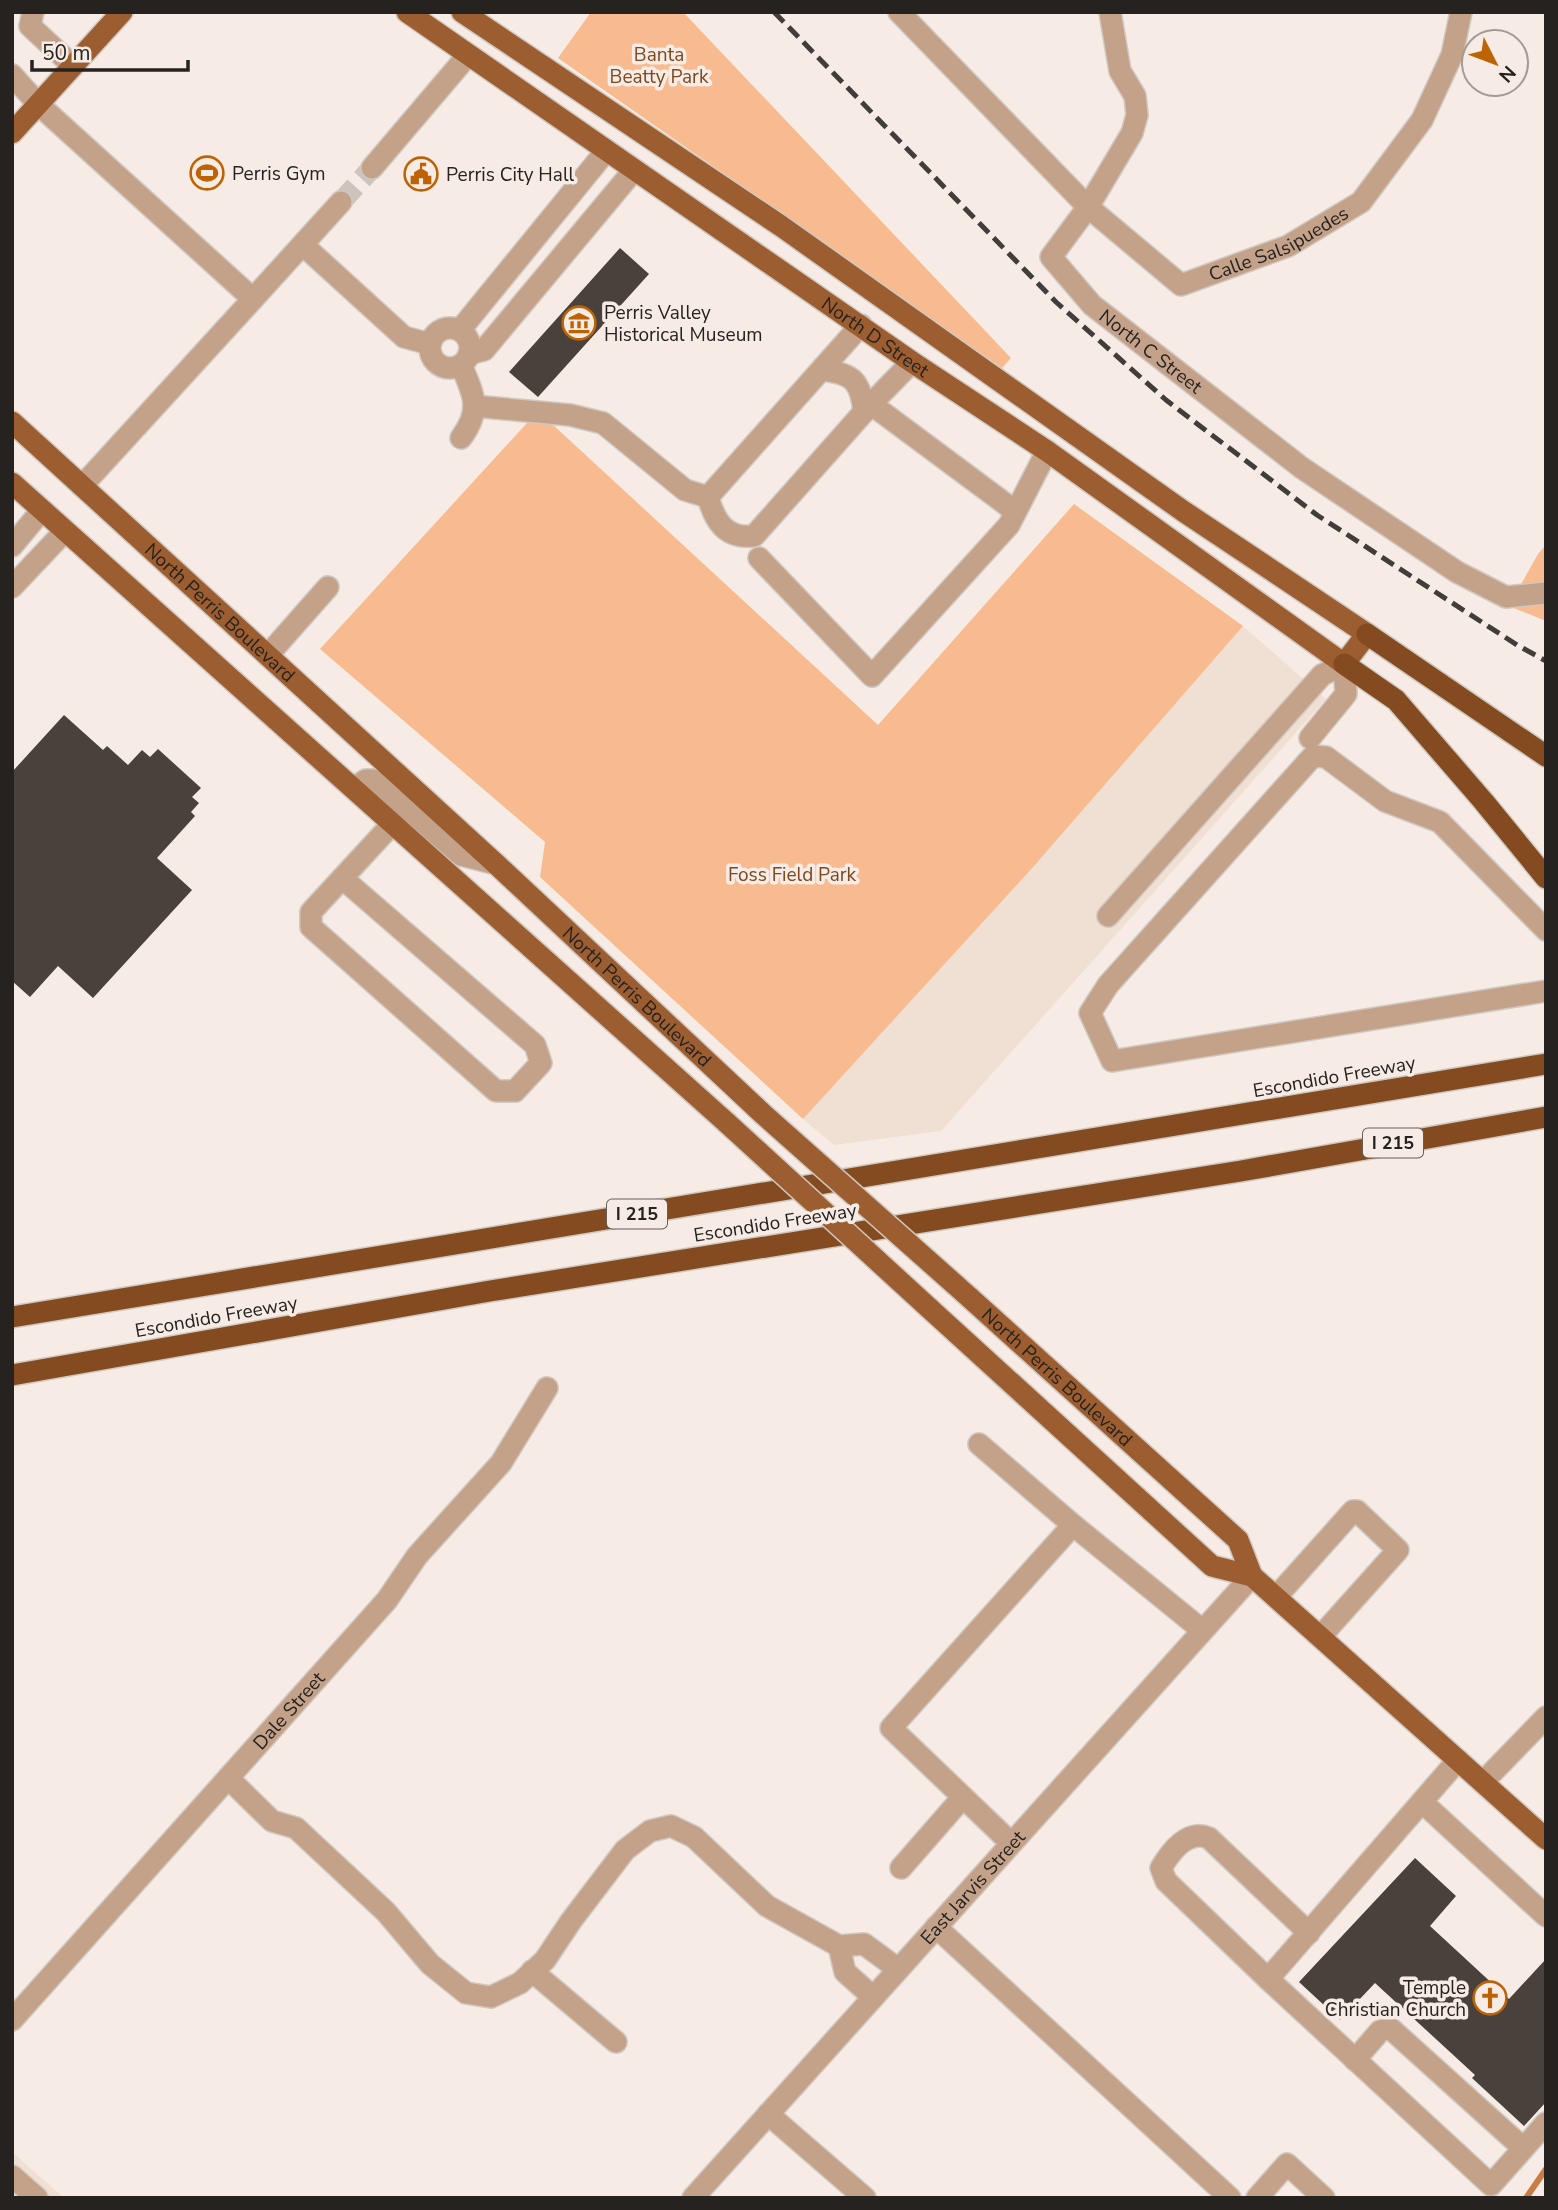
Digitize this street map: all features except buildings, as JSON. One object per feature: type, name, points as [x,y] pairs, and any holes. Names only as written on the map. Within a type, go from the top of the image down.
[{"type":"highway","points":[[1367,634],[1546,756]]},
{"type":"highway","points":[[1344,664],[1396,700],[1546,878]]},
{"type":"highway","name":"Escondido Freeway","points":[[12,1317],[1546,1064]]},
{"type":"highway","name":"Escondido Freeway","points":[[12,1375],[490,1290],[1241,1171],[1546,1118]]},
{"type":"main road","points":[[12,133],[122,12]]},
{"type":"main road","name":"North D Street","points":[[407,12],[912,362],[1047,451],[1344,664]]},
{"type":"main road","name":"North D Street","points":[[462,12],[781,226],[1183,511],[1367,634]]},
{"type":"main road","points":[[606,151],[642,132]]},
{"type":"main road","points":[[634,170],[642,132]]},
{"type":"main road","name":"North Perris Boulevard","points":[[12,422],[496,864],[763,1114],[1238,1540],[1252,1576]]},
{"type":"main road","points":[[1047,451],[1061,424]]},
{"type":"main road","name":"North Perris Boulevard","points":[[12,483],[394,822],[1212,1566],[1252,1576],[1277,1596],[1546,1839]]},
{"type":"main road","points":[[1344,664],[1367,634]]},
{"type":"street","points":[[33,12],[30,26],[73,66]]},
{"type":"street","points":[[899,12],[1088,207],[1132,132],[1137,115],[1135,96],[1120,71],[1110,12]]},
{"type":"street","name":"Calle Salsipuedes","points":[[1088,207],[1181,285],[1289,246],[1360,202],[1422,120],[1452,55],[1461,12]]},
{"type":"street","points":[[372,168],[468,55]]},
{"type":"street","points":[[12,75],[38,104],[253,299]]},
{"type":"street","points":[[460,330],[606,151]]},
{"type":"street","points":[[461,438],[472,424],[474,406],[465,359],[469,340],[460,330],[448,327],[436,332],[430,344],[432,357],[436,363],[448,368],[465,359],[484,349],[634,170]]},
{"type":"street","points":[[82,486],[341,202]]},
{"type":"street","name":"North C Street","points":[[1088,207],[1051,257],[1092,305],[1302,468],[1457,572],[1506,597],[1546,593]]},
{"type":"street","points":[[303,245],[404,337],[430,344]]},
{"type":"street","points":[[708,497],[862,325]]},
{"type":"street","points":[[708,497],[713,514],[726,530],[740,538],[754,536],[867,408],[912,362]]},
{"type":"street","points":[[822,370],[840,372],[853,379],[862,391],[867,408],[1015,511]]},
{"type":"street","points":[[474,406],[570,415],[603,423],[685,489],[708,497]]},
{"type":"street","points":[[759,558],[872,676],[1009,525],[1047,451]]},
{"type":"street","points":[[12,546],[42,510]]},
{"type":"street","points":[[12,587],[65,531]]},
{"type":"street","points":[[268,655],[328,587]]},
{"type":"street","points":[[1108,916],[1322,675],[1344,664],[1346,694],[1311,747],[1108,985],[1090,1013],[1112,1061],[1546,991]]},
{"type":"street","points":[[1287,717],[1311,747],[1385,801],[1440,822],[1546,930]]},
{"type":"street","points":[[354,788],[366,779],[374,780],[460,855],[496,864]]},
{"type":"street","points":[[342,878],[535,1045],[541,1062],[515,1091],[496,1091],[311,927],[311,912],[342,878],[394,822]]},
{"type":"street","name":"Dale Street","points":[[12,2020],[387,1600],[417,1556],[501,1463],[547,1388]]},
{"type":"street","points":[[979,1444],[1202,1630]]},
{"type":"street","points":[[1277,1596],[1353,1511],[1367,1520],[1398,1550],[1321,1636]]},
{"type":"street","points":[[1011,1843],[891,1728],[1073,1525]]},
{"type":"street","name":"East Jarvis Street","points":[[693,2198],[1252,1576]]},
{"type":"street","points":[[1483,1782],[1546,1717]]},
{"type":"street","points":[[1268,1979],[1458,1760]]},
{"type":"street","points":[[228,1779],[272,1821],[296,1828],[386,1912],[429,1964],[466,1993],[491,1997],[520,1983],[545,1961],[571,1921],[625,1850],[650,1831],[671,1826],[694,1837],[767,1906],[839,1946],[864,1944],[898,1969]]},
{"type":"street","points":[[901,1868],[963,1797]]},
{"type":"street","points":[[1422,1802],[1546,1916]]},
{"type":"street","points":[[1309,1933],[1209,1838],[1195,1834],[1188,1837],[1161,1868],[1166,1881],[1268,1979],[1491,2185],[1546,2123]]},
{"type":"street","points":[[936,1927],[1230,2198]]},
{"type":"street","points":[[839,1946],[845,1972],[873,1997]]},
{"type":"street","points":[[532,1971],[616,2042]]},
{"type":"street","points":[[1355,2060],[1380,2031],[1390,2028],[1523,2148]]},
{"type":"street","points":[[768,2114],[865,2198]]},
{"type":"street","points":[[1257,2198],[1287,2164],[1324,2198]]},
{"type":"street","points":[[12,2176],[37,2198]]},
{"type":"shaded area","points":[[1243,626],[1326,699],[941,1131],[834,1145],[803,1119]]},
{"type":"shaded area","points":[[12,2152],[64,2198],[12,2198]]},
{"type":"green space","name":"Banta Beatty Park","points":[[591,12],[683,12],[1011,358],[1002,368],[558,58]]},
{"type":"green space","name":"Foss Field Park","points":[[538,411],[878,725],[1074,504],[1243,626],[1033,867],[803,1119],[540,877],[545,842],[320,649]]},
{"type":"green space","points":[[1546,545],[1546,621],[1509,606],[1538,554]]},
{"type":"waterway","points":[[1526,2198],[1546,2169]]},
{"type":"tunnel","points":[[341,202],[372,168]]},
{"type":"railway","points":[[774,12],[1056,302],[1166,400],[1317,515],[1546,661]]},
{"type":"place","name":"Perris Gym","points":[[207,173]]},
{"type":"place","name":"Perris City Hall","points":[[421,174]]},
{"type":"place","name":"Perris Valley Historical Museum","points":[[579,323]]},
{"type":"place","name":"Temple Christian Church","points":[[1490,1998]]}]
